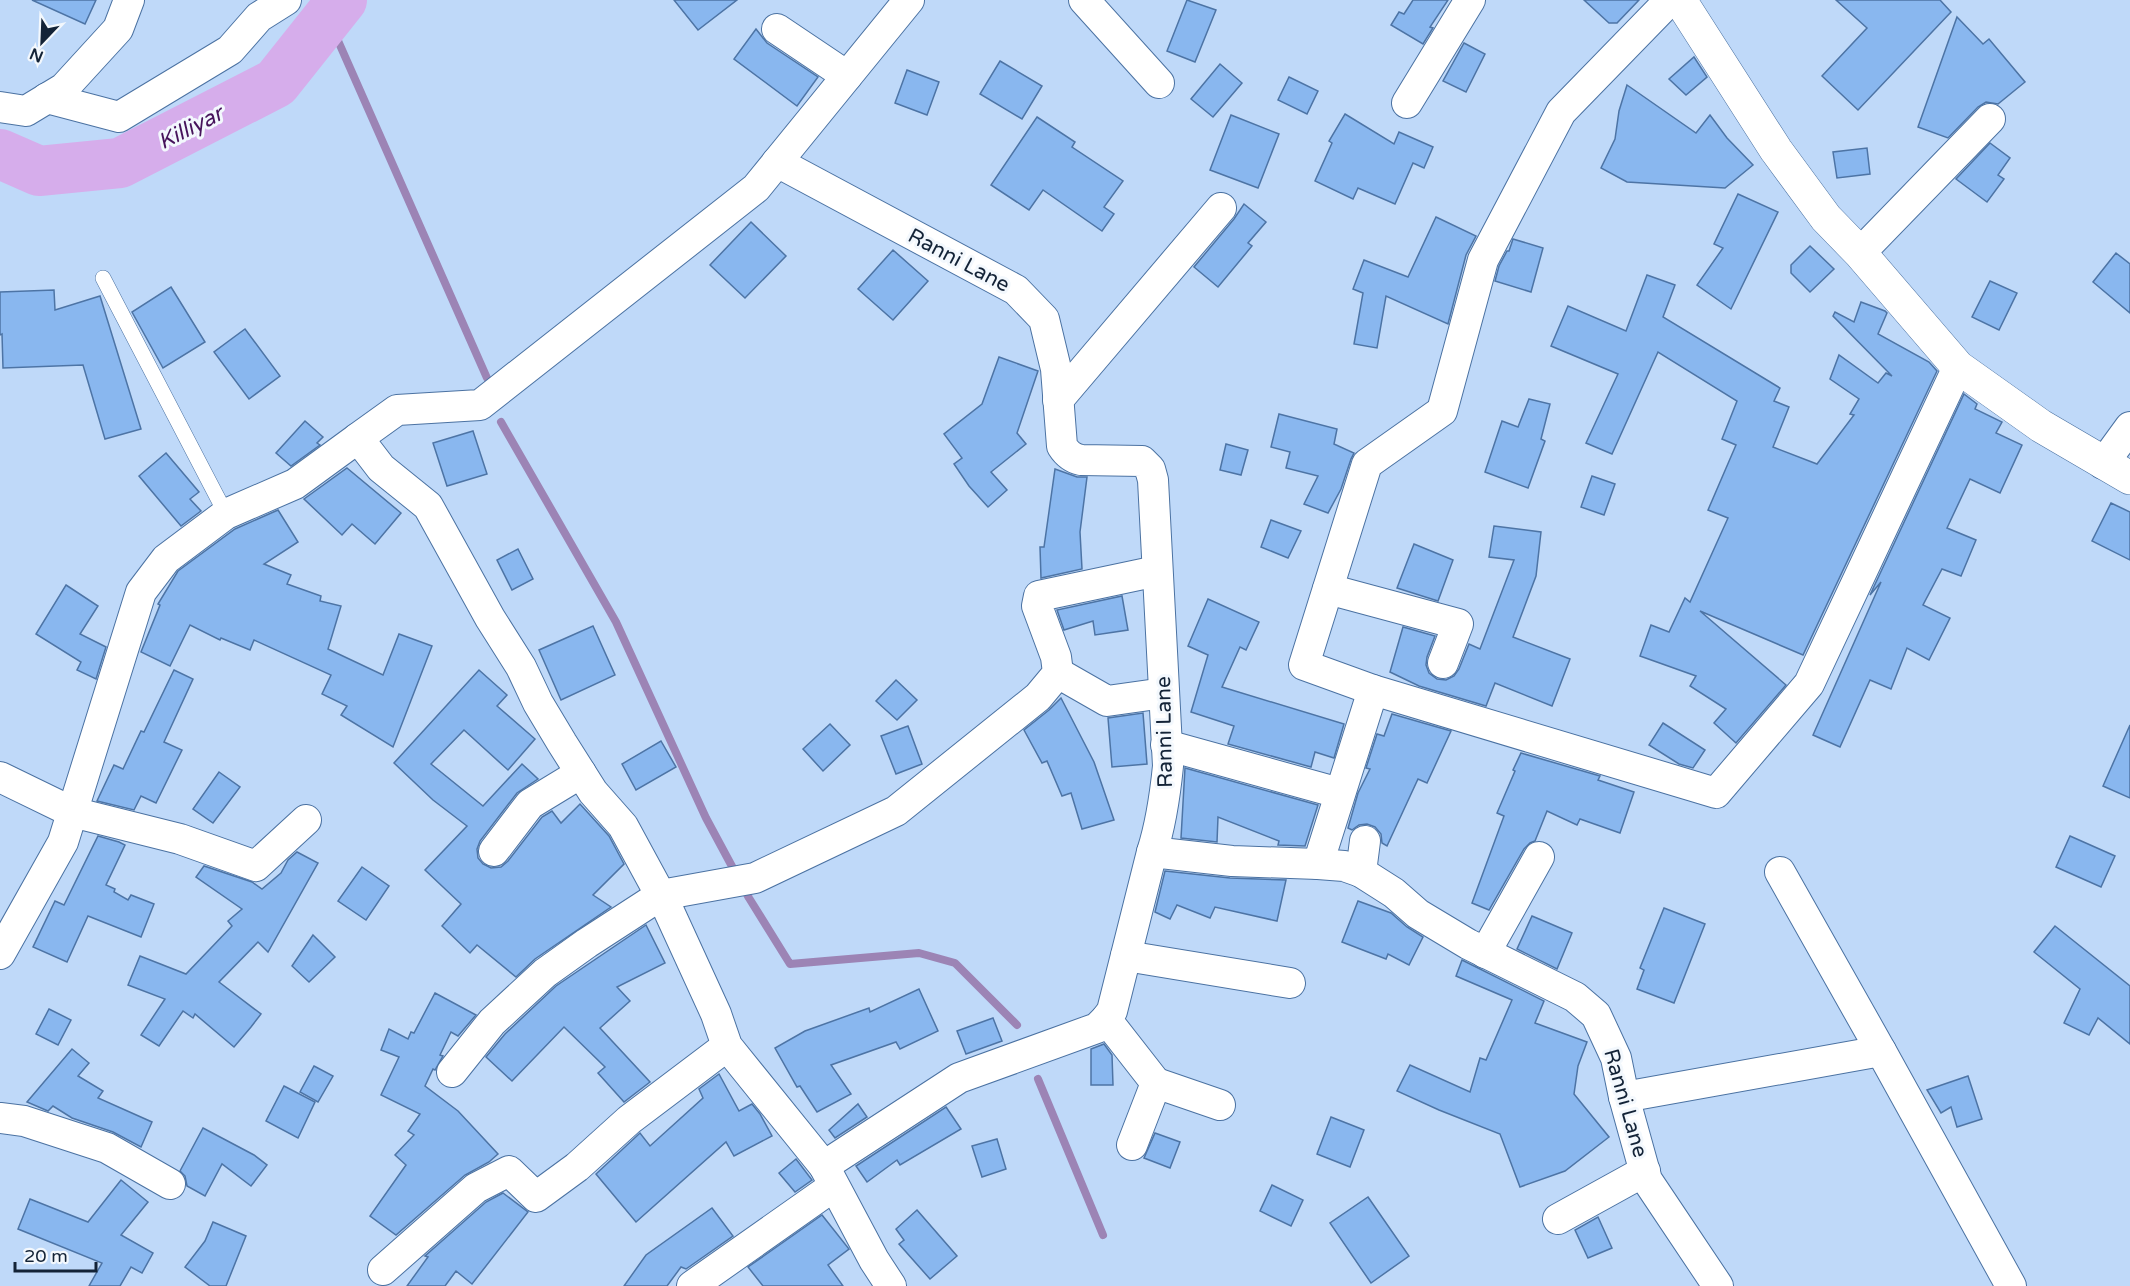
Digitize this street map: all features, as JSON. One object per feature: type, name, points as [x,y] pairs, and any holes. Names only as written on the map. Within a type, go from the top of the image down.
[{"type":"street","points":[[0,107],[26,111],[64,88],[118,29],[129,0]]},
{"type":"street","points":[[47,98],[119,117],[230,50],[259,17],[286,0]]},
{"type":"street","points":[[0,954],[63,842],[141,592],[166,559],[226,514],[295,484],[397,410],[480,405],[756,188],[909,0]]},
{"type":"street","points":[[1084,0],[1159,83]]},
{"type":"street","points":[[1407,103],[1470,0]]},
{"type":"street","points":[[1671,0],[1561,112],[1483,260],[1442,411],[1366,464],[1304,665],[1372,690],[1716,794],[1809,684],[1958,367]]},
{"type":"street","points":[[1680,0],[1776,150],[1826,218],[1860,253],[1958,367],[2041,426],[2116,471],[2130,427]]},
{"type":"street","points":[[777,29],[847,76]]},
{"type":"street","points":[[1860,253],[1990,118]]},
{"type":"street","name":"Ranni Lane","points":[[777,162],[1016,290],[1044,319],[1056,369],[1062,446],[1072,458],[1142,461],[1150,469],[1153,480],[1168,766],[1165,801],[1152,852],[1170,852],[1232,861],[1344,866],[1361,872],[1394,893],[1418,914],[1485,953],[1575,997],[1596,1015],[1616,1058],[1647,1180],[1718,1286]]},
{"type":"street","points":[[1058,400],[1221,208]]},
{"type":"street","points":[[358,438],[381,468],[428,506],[468,581],[521,667],[538,704],[593,792],[624,826],[661,895],[716,1014],[727,1046],[829,1176],[874,1260],[891,1286]]},
{"type":"street","points":[[452,1072],[492,1022],[545,973],[661,895],[755,878],[896,811],[1038,696],[1058,673],[1056,657],[1037,606],[1039,596],[1157,571]]},
{"type":"street","points":[[1328,589],[1458,624],[1443,663]]},
{"type":"street","points":[[1058,673],[1107,701],[1164,693]]},
{"type":"street","points":[[1318,864],[1372,690]]},
{"type":"street","points":[[1166,745],[1340,793]]},
{"type":"street","points":[[494,851],[530,804],[581,772]]},
{"type":"street","points":[[0,777],[72,812],[180,839],[256,866],[306,820]]},
{"type":"street","points":[[1361,872],[1365,841]]},
{"type":"street","points":[[692,1286],[829,1176],[959,1078],[1096,1028],[1106,1019],[1112,1011],[1152,852]]},
{"type":"street","points":[[1485,953],[1539,857]]},
{"type":"street","points":[[1780,872],[2011,1286]]},
{"type":"street","points":[[1126,956],[1290,983]]},
{"type":"street","points":[[1106,1019],[1156,1083],[1220,1105]]},
{"type":"street","points":[[382,1270],[476,1188],[508,1171],[536,1197],[577,1167],[629,1120],[727,1046]]},
{"type":"street","points":[[1624,1096],[1881,1051]]},
{"type":"street","points":[[1132,1145],[1156,1083]]},
{"type":"street","points":[[0,1118],[24,1121],[107,1148],[170,1184]]},
{"type":"street","points":[[1558,1219],[1645,1171]]},
{"type":"lane","points":[[103,278],[226,514]]},
{"type":"building","points":[[32,0],[96,0],[85,24]]},
{"type":"building","points":[[674,0],[737,0],[698,30]]},
{"type":"building","points":[[1187,0],[1216,10],[1195,62],[1167,51]]},
{"type":"building","points":[[1413,0],[1448,0],[1430,27],[1433,28],[1423,44],[1391,25],[1399,12],[1404,14]]},
{"type":"building","points":[[1584,0],[1639,0],[1617,23],[1609,23]]},
{"type":"building","points":[[1836,0],[1940,0],[1951,12],[1858,110],[1822,76],[1867,28]]},
{"type":"building","points":[[1957,17],[1983,44],[1989,39],[2025,82],[1998,104],[1986,102],[1978,107],[1948,138],[1918,127]]},
{"type":"building","points":[[756,29],[767,43],[818,77],[797,106],[734,59]]},
{"type":"building","points":[[1464,43],[1485,54],[1466,92],[1443,81]]},
{"type":"building","points":[[1694,57],[1707,77],[1686,95],[1669,79]]},
{"type":"building","points":[[1000,61],[1042,86],[1022,119],[980,94]]},
{"type":"building","points":[[1220,64],[1242,83],[1213,117],[1191,99]]},
{"type":"building","points":[[907,70],[939,82],[927,115],[895,103]]},
{"type":"building","points":[[1289,77],[1318,91],[1307,114],[1278,100]]},
{"type":"building","points":[[1627,85],[1696,133],[1710,115],[1727,138],[1753,165],[1725,188],[1627,182],[1601,168],[1615,139],[1619,111]]},
{"type":"building","points":[[1345,114],[1394,144],[1399,132],[1433,147],[1424,168],[1413,163],[1395,204],[1358,188],[1353,199],[1315,181],[1332,143],[1329,141]]},
{"type":"building","points":[[1231,115],[1279,134],[1258,188],[1210,170]]},
{"type":"building","points":[[1037,117],[1075,142],[1072,147],[1123,181],[1104,207],[1114,214],[1102,231],[1043,190],[1029,210],[991,185]]},
{"type":"building","points":[[1990,143],[2010,158],[1998,175],[2004,179],[1987,202],[1956,179]]},
{"type":"building","points":[[1867,148],[1870,174],[1837,178],[1833,152]]},
{"type":"building","points":[[1738,194],[1778,212],[1731,309],[1697,285],[1723,248],[1714,244]]},
{"type":"building","points":[[1244,204],[1266,222],[1248,243],[1252,246],[1218,287],[1194,267]]},
{"type":"building","points":[[1436,217],[1476,236],[1466,255],[1448,324],[1386,296],[1377,348],[1354,344],[1363,293],[1353,289],[1364,260],[1408,277]]},
{"type":"building","points":[[751,222],[786,256],[745,298],[710,265]]},
{"type":"building","points":[[1513,239],[1543,248],[1531,292],[1495,281],[1499,266],[1509,251]]},
{"type":"building","points":[[1810,246],[1834,269],[1810,292],[1791,273],[1791,265]]},
{"type":"building","points":[[893,250],[928,281],[893,320],[858,289]]},
{"type":"building","points":[[2116,253],[2130,264],[2130,313],[2093,282]]},
{"type":"building","points":[[1647,275],[1675,285],[1663,317],[1780,388],[1774,401],[1789,407],[1773,447],[1817,464],[1854,415],[1850,414],[1859,399],[1830,379],[1839,355],[1878,383],[1886,373],[1892,376],[1833,316],[1835,312],[1854,322],[1861,302],[1885,311],[1887,313],[1878,334],[1929,362],[1937,371],[1803,655],[1700,611],[1786,685],[1736,743],[1714,723],[1726,709],[1690,686],[1696,676],[1640,656],[1651,625],[1669,632],[1685,598],[1690,602],[1728,518],[1708,510],[1736,445],[1722,439],[1737,401],[1658,352],[1612,454],[1586,443],[1618,374],[1551,346],[1568,306],[1626,331]]},
{"type":"building","points":[[1990,281],[2017,293],[1999,330],[1972,317]]},
{"type":"building","points":[[171,287],[205,342],[163,368],[132,312]]},
{"type":"building","points":[[54,290],[55,310],[100,296],[141,429],[105,439],[83,365],[3,368],[0,292]]},
{"type":"building","points":[[245,329],[280,376],[249,399],[214,352]]},
{"type":"building","points":[[999,357],[1038,371],[1017,433],[1026,444],[991,472],[1007,490],[988,507],[969,486],[954,464],[962,458],[944,434],[982,404]]},
{"type":"building","points":[[1964,394],[1977,404],[1975,409],[2002,422],[1996,433],[2022,445],[2000,493],[1970,479],[1947,528],[1976,540],[1961,576],[1942,569],[1923,605],[1950,618],[1929,660],[1907,648],[1891,689],[1870,680],[1840,747],[1813,735],[1881,582],[1870,595]]},
{"type":"building","points":[[1529,399],[1550,404],[1541,439],[1545,441],[1528,488],[1485,472],[1502,421],[1518,427]]},
{"type":"building","points":[[1279,414],[1337,429],[1334,444],[1354,453],[1341,489],[1328,513],[1304,504],[1318,476],[1286,468],[1290,452],[1271,447]]},
{"type":"building","points":[[305,421],[323,437],[317,443],[320,445],[291,466],[276,453]]},
{"type":"building","points":[[473,431],[487,474],[447,486],[433,443]]},
{"type":"building","points":[[1226,444],[1248,450],[1241,475],[1220,470]]},
{"type":"building","points":[[166,453],[199,492],[190,499],[201,511],[181,526],[139,476]]},
{"type":"building","points":[[347,468],[401,513],[375,544],[352,524],[342,535],[304,499]]},
{"type":"building","points":[[1055,469],[1077,477],[1087,477],[1080,532],[1082,569],[1041,578],[1040,547],[1044,547]]},
{"type":"building","points":[[1592,476],[1615,484],[1604,515],[1581,507]]},
{"type":"building","points":[[2111,503],[2130,512],[2130,560],[2092,541]]},
{"type":"building","points":[[278,510],[298,542],[264,564],[291,575],[287,584],[321,596],[320,601],[341,606],[328,649],[383,675],[399,634],[432,646],[393,747],[341,715],[347,706],[322,694],[331,675],[254,640],[250,650],[221,638],[220,640],[190,625],[170,666],[141,652],[160,605],[158,604],[178,571],[235,529]]},
{"type":"building","points":[[1271,520],[1301,531],[1288,558],[1261,547]]},
{"type":"building","points":[[1494,526],[1541,532],[1536,576],[1513,637],[1570,659],[1552,706],[1495,683],[1486,706],[1419,686],[1390,672],[1403,627],[1435,636],[1426,665],[1429,673],[1437,679],[1446,680],[1454,676],[1469,644],[1480,649],[1514,560],[1489,557]]},
{"type":"building","points":[[1414,544],[1453,560],[1438,601],[1397,588]]},
{"type":"building","points":[[518,549],[533,579],[512,590],[497,560]]},
{"type":"building","points":[[66,585],[98,606],[80,634],[106,647],[96,679],[77,670],[81,662],[36,634]]},
{"type":"building","points":[[1122,596],[1128,630],[1095,635],[1093,621],[1064,630],[1057,610]]},
{"type":"building","points":[[1208,599],[1259,622],[1246,650],[1240,647],[1222,687],[1344,724],[1334,758],[1315,752],[1311,767],[1228,744],[1234,726],[1191,712],[1208,655],[1188,646]]},
{"type":"building","points":[[593,626],[615,675],[561,700],[539,650]]},
{"type":"building","points":[[174,670],[193,679],[164,742],[182,750],[156,803],[141,796],[134,810],[97,801],[114,765],[123,769]]},
{"type":"building","points":[[479,670],[507,695],[497,706],[535,739],[508,770],[464,730],[431,764],[483,806],[522,764],[538,779],[517,793],[480,841],[477,849],[478,858],[491,868],[501,867],[542,817],[552,811],[561,823],[580,804],[609,836],[624,864],[593,895],[611,907],[535,959],[516,977],[477,945],[470,953],[442,926],[461,904],[425,870],[467,826],[433,800],[394,763]]},
{"type":"building","points":[[896,680],[917,700],[897,720],[876,701]]},
{"type":"building","points":[[1061,698],[1094,762],[1114,820],[1082,829],[1071,793],[1062,796],[1047,761],[1042,763],[1024,730]]},
{"type":"building","points":[[1143,713],[1147,764],[1112,767],[1108,718]]},
{"type":"building","points":[[1392,714],[1451,731],[1427,783],[1418,779],[1387,846],[1382,843],[1381,834],[1375,827],[1367,824],[1359,825],[1352,830],[1348,828],[1358,793],[1370,769],[1366,768],[1377,734],[1384,736]]},
{"type":"building","points":[[1663,723],[1705,750],[1693,768],[1679,764],[1649,745]]},
{"type":"building","points":[[830,724],[850,745],[823,771],[803,749]]},
{"type":"building","points":[[2130,725],[2130,798],[2103,786]]},
{"type":"building","points":[[908,726],[922,764],[896,774],[881,736]]},
{"type":"building","points":[[661,741],[676,767],[636,790],[622,764]]},
{"type":"building","points":[[1521,753],[1600,776],[1598,780],[1634,792],[1620,833],[1580,819],[1577,825],[1547,811],[1535,841],[1524,849],[1489,910],[1472,903],[1504,816],[1497,813]]},
{"type":"building","points":[[1185,768],[1318,805],[1305,846],[1278,845],[1279,841],[1218,817],[1217,842],[1181,838]]},
{"type":"building","points":[[219,772],[240,787],[213,823],[193,809]]},
{"type":"building","points":[[98,836],[125,845],[106,885],[128,900],[131,895],[154,904],[141,937],[88,916],[67,962],[33,947],[55,901],[64,905]]},
{"type":"building","points":[[2070,836],[2115,856],[2101,887],[2056,867]]},
{"type":"building","points":[[297,852],[318,863],[268,952],[258,942],[219,982],[261,1014],[234,1047],[195,1014],[193,1018],[183,1011],[159,1046],[141,1035],[165,999],[128,985],[140,956],[186,974],[232,926],[228,921],[242,909],[196,877],[204,866],[252,882],[262,889],[281,873],[288,860]]},
{"type":"building","points":[[362,867],[389,886],[366,920],[338,901]]},
{"type":"building","points":[[1165,871],[1230,878],[1286,880],[1277,921],[1215,907],[1210,918],[1177,905],[1170,919],[1155,912]]},
{"type":"building","points":[[1358,901],[1391,913],[1423,937],[1409,965],[1388,954],[1386,959],[1342,942]]},
{"type":"building","points":[[1664,908],[1705,924],[1674,1003],[1637,989],[1644,970],[1640,968]]},
{"type":"building","points":[[1532,916],[1572,933],[1557,969],[1517,949]]},
{"type":"building","points":[[646,925],[665,963],[617,987],[630,1001],[600,1028],[650,1082],[624,1102],[598,1073],[605,1067],[564,1027],[512,1081],[486,1057],[505,1034],[556,986]]},
{"type":"building","points":[[2055,926],[2130,986],[2130,1044],[2098,1018],[2089,1035],[2064,1023],[2080,989],[2034,952]]},
{"type":"building","points":[[313,935],[335,957],[309,982],[292,966]]},
{"type":"building","points":[[1462,960],[1544,1001],[1535,1023],[1587,1042],[1578,1066],[1574,1094],[1609,1137],[1565,1171],[1520,1187],[1500,1134],[1397,1091],[1410,1065],[1470,1092],[1480,1058],[1486,1060],[1512,1000],[1456,976]]},
{"type":"building","points":[[919,989],[938,1031],[900,1049],[896,1042],[831,1065],[851,1094],[817,1112],[800,1086],[797,1087],[775,1048],[805,1031],[869,1008],[870,1012]]},
{"type":"building","points":[[435,993],[476,1015],[458,1036],[451,1032],[440,1055],[443,1056],[435,1070],[433,1069],[425,1086],[458,1111],[498,1154],[489,1162],[465,1175],[396,1235],[370,1216],[406,1165],[395,1155],[414,1135],[408,1131],[420,1114],[381,1095],[399,1057],[381,1050],[389,1029],[408,1039],[411,1032],[414,1033]]},
{"type":"building","points":[[49,1009],[71,1020],[58,1045],[36,1034]]},
{"type":"building","points":[[993,1018],[1002,1041],[966,1054],[957,1031]]},
{"type":"building","points":[[1104,1044],[1112,1055],[1113,1085],[1091,1085],[1091,1049]]},
{"type":"building","points":[[72,1049],[89,1063],[78,1076],[103,1091],[98,1098],[152,1122],[141,1147],[113,1132],[72,1118],[53,1106],[48,1111],[27,1102]]},
{"type":"building","points":[[314,1066],[333,1076],[318,1102],[300,1092]]},
{"type":"building","points":[[719,1074],[739,1111],[752,1104],[772,1136],[734,1156],[726,1142],[636,1222],[596,1174],[640,1133],[650,1146],[703,1098],[699,1089]]},
{"type":"building","points":[[1968,1076],[1982,1119],[1957,1127],[1951,1107],[1941,1113],[1927,1090]]},
{"type":"building","points":[[284,1086],[315,1102],[298,1138],[266,1121]]},
{"type":"building","points":[[858,1104],[867,1117],[835,1138],[829,1130]]},
{"type":"building","points":[[946,1107],[961,1129],[900,1165],[897,1160],[867,1182],[856,1166]]},
{"type":"building","points":[[1331,1117],[1364,1130],[1350,1167],[1317,1154]]},
{"type":"building","points":[[203,1128],[254,1155],[267,1165],[251,1186],[222,1164],[205,1196],[187,1186],[185,1176],[180,1171]]},
{"type":"building","points":[[1155,1133],[1180,1142],[1170,1168],[1144,1158]]},
{"type":"building","points":[[997,1139],[1006,1169],[982,1177],[972,1146]]},
{"type":"building","points":[[796,1159],[812,1180],[795,1192],[779,1173]]},
{"type":"building","points":[[121,1180],[148,1202],[121,1235],[153,1253],[142,1273],[131,1267],[120,1286],[89,1286],[102,1263],[18,1229],[30,1199],[88,1222]]},
{"type":"building","points":[[1272,1185],[1303,1200],[1291,1226],[1260,1211]]},
{"type":"building","points":[[503,1193],[528,1212],[472,1284],[456,1271],[445,1286],[407,1286],[428,1257],[425,1256],[486,1202]]},
{"type":"building","points":[[1368,1197],[1409,1256],[1371,1283],[1330,1223]]},
{"type":"building","points":[[712,1208],[733,1236],[686,1269],[681,1267],[667,1286],[624,1286],[646,1255]]},
{"type":"building","points":[[917,1210],[957,1256],[930,1279],[899,1244],[904,1240],[896,1229]]},
{"type":"building","points":[[822,1215],[849,1249],[828,1265],[843,1286],[763,1286],[748,1267]]},
{"type":"building","points":[[1598,1217],[1612,1248],[1588,1258],[1575,1230]]},
{"type":"building","points":[[213,1222],[246,1236],[226,1286],[210,1286],[185,1267],[205,1241]]},
{"type":"waterway","name":"Killiyar","points":[[0,154],[39,171],[120,163],[276,83],[342,0]]},
{"type":"waterway","points":[[328,18],[487,378]]},
{"type":"waterway","points":[[501,422],[616,622],[706,818],[749,898],[790,964],[919,953],[955,963],[1017,1025]]},
{"type":"waterway","points":[[1038,1079],[1103,1235]]}]
